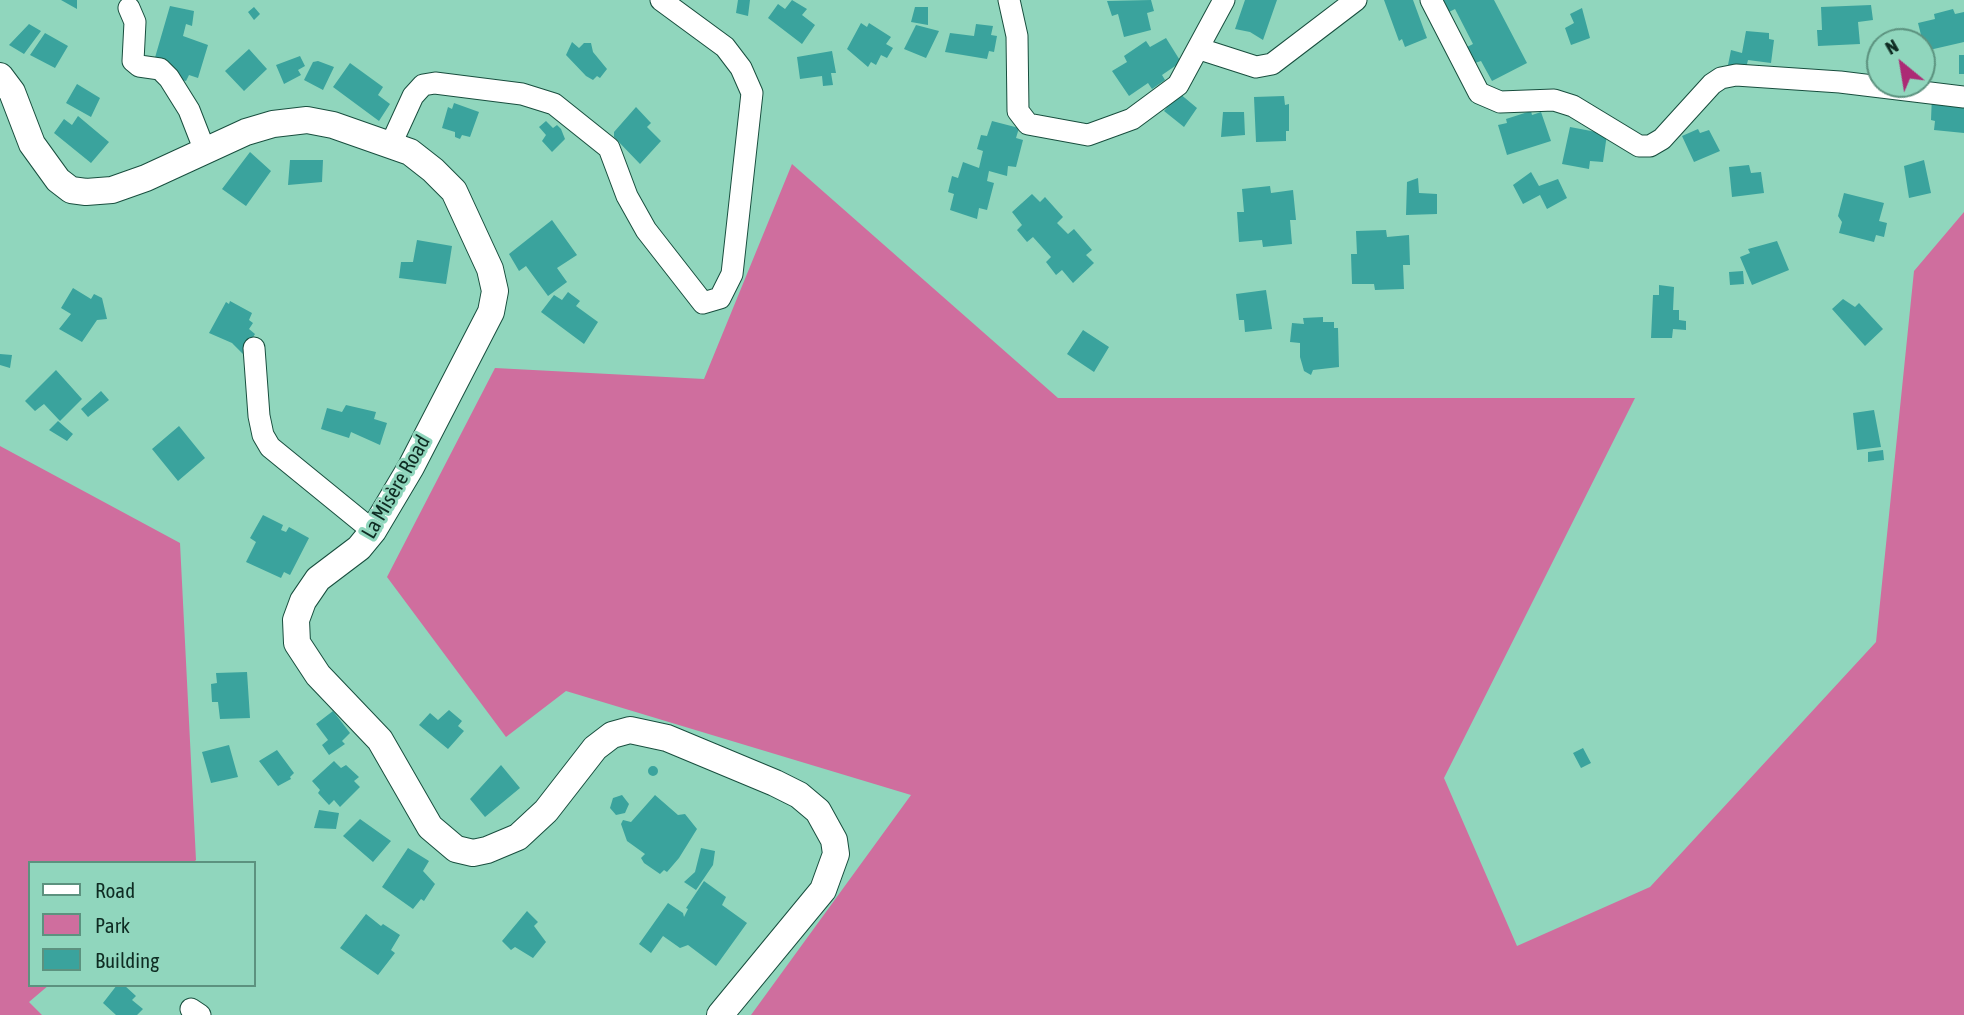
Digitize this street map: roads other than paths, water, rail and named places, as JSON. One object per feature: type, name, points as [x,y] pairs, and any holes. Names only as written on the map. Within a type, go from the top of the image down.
[{"type":"main road","name":"La Misère Road","points":[[0,76],[12,92],[32,144],[58,180],[71,190],[112,190],[246,132],[273,124],[307,120],[333,124],[391,144],[433,170],[454,191],[481,244],[495,291],[491,312],[373,531],[359,548],[318,579],[303,601],[296,620],[297,643],[318,675],[380,740],[397,765],[418,809],[444,841],[456,849],[473,853],[503,846],[546,811],[595,748],[612,735],[630,730],[667,738],[799,795],[823,817],[834,839],[836,853],[823,890],[720,1015]]},
{"type":"street","points":[[391,144],[413,96],[423,85],[435,83],[522,94],[554,104],[608,148],[627,197],[646,230],[703,303],[720,298],[732,274],[752,93],[741,68],[724,47],[661,0]]},
{"type":"street","points":[[1009,0],[1017,36],[1018,111],[1028,124],[1088,135],[1132,119],[1178,85],[1200,49],[1224,0]]},
{"type":"street","points":[[1200,49],[1256,67],[1272,64],[1356,0]]},
{"type":"street","points":[[1431,0],[1479,93],[1500,102],[1554,100],[1573,106],[1639,146],[1650,146],[1662,139],[1712,84],[1721,78],[1736,75],[1840,82],[1964,97]]},
{"type":"street","points":[[129,8],[135,22],[133,61],[139,66],[160,69],[169,78],[189,110],[205,151]]},
{"type":"street","points":[[254,348],[259,416],[263,435],[270,447],[373,531]]}]
